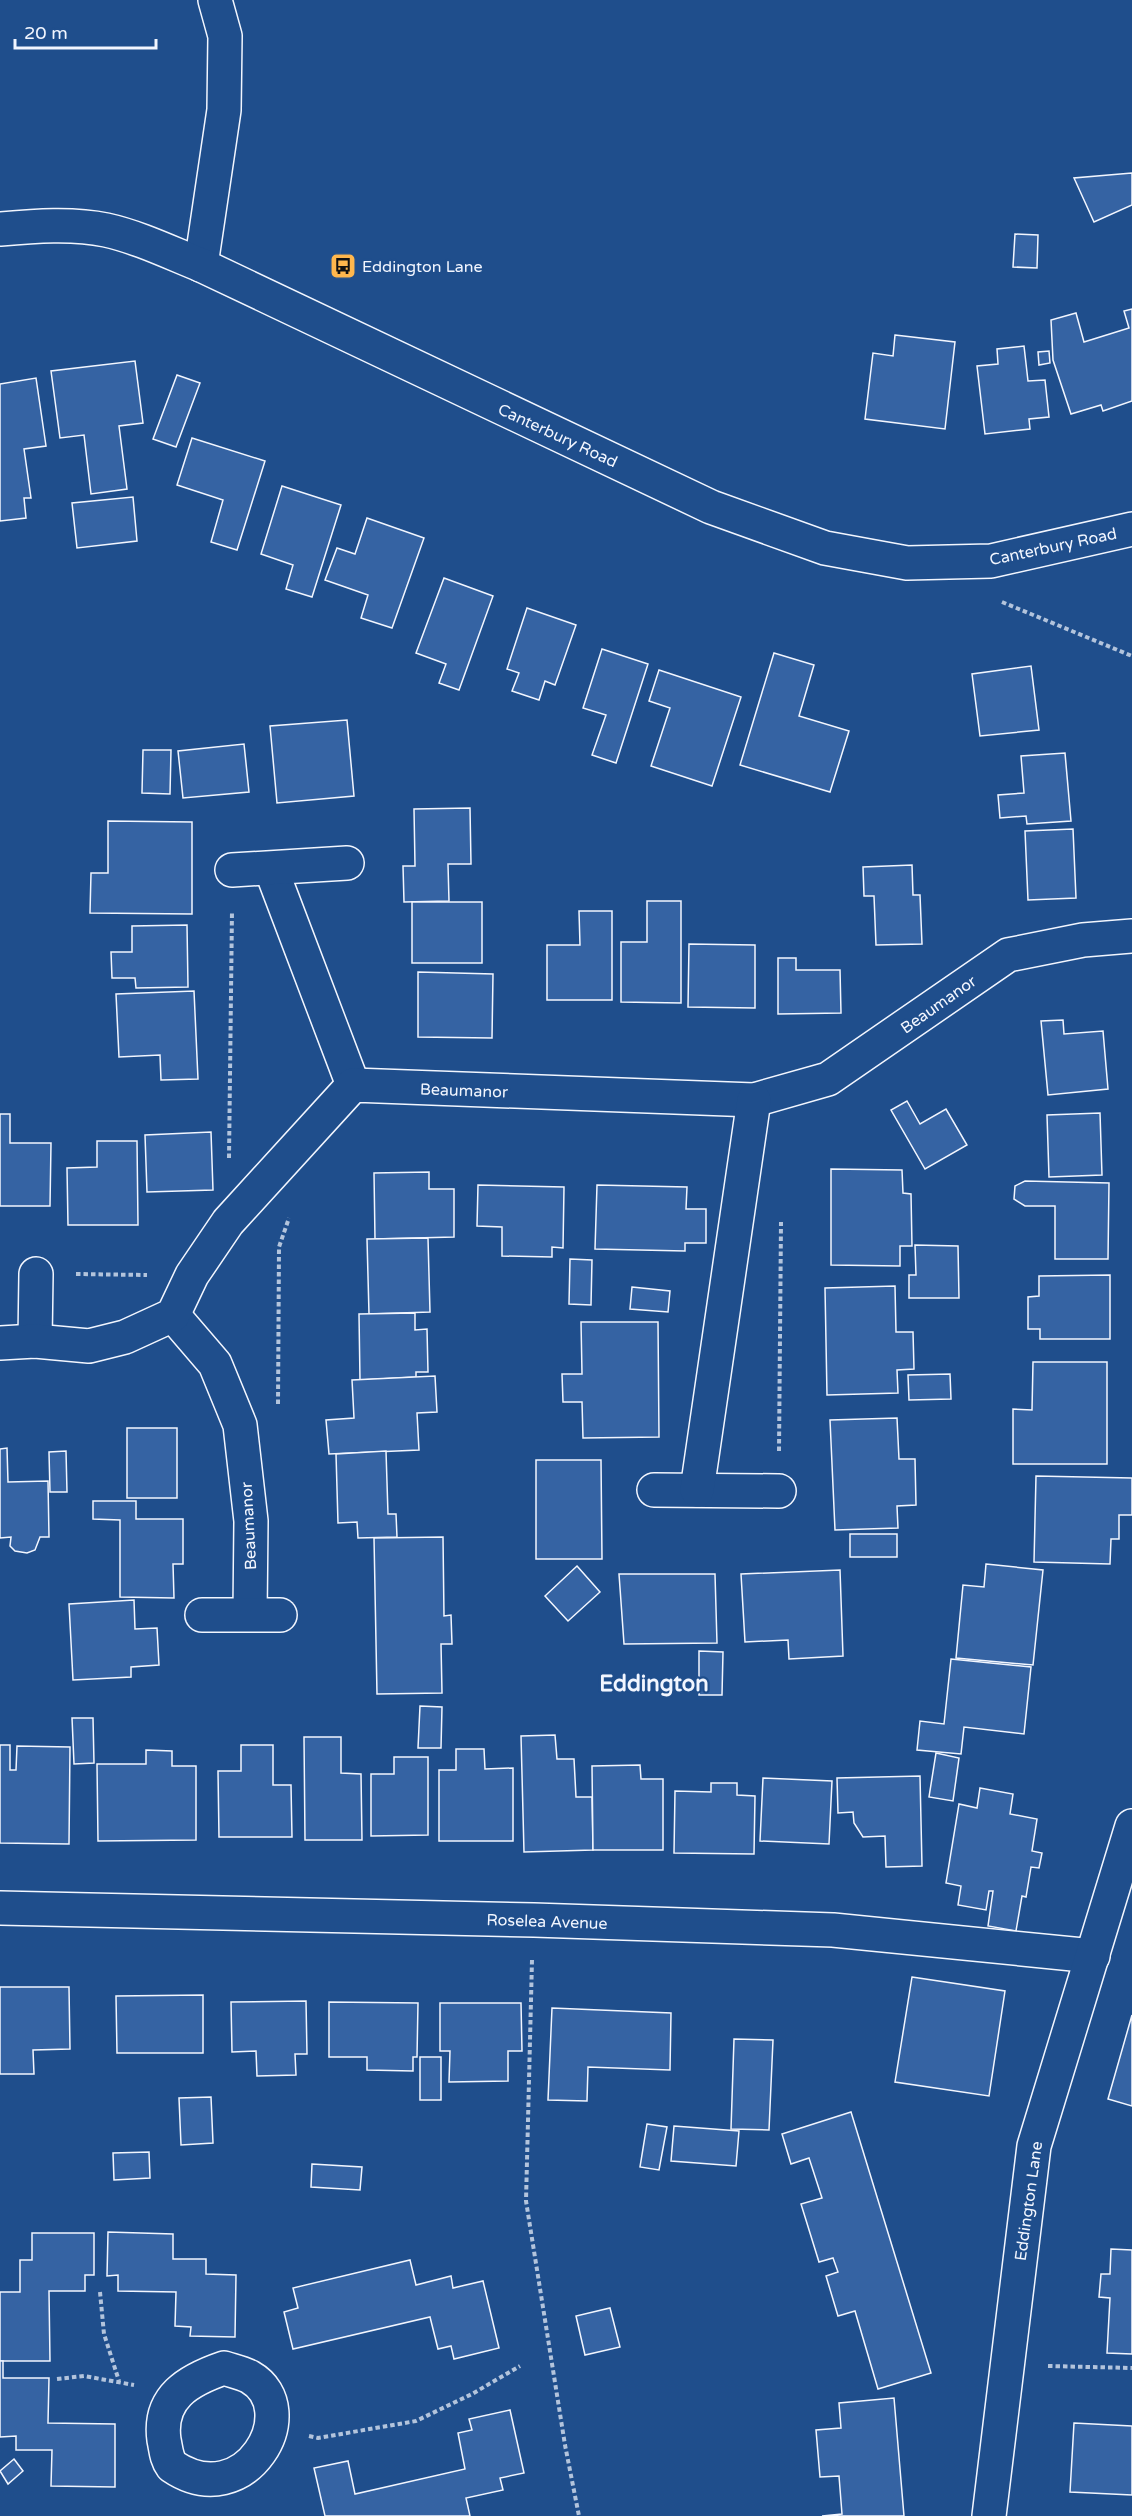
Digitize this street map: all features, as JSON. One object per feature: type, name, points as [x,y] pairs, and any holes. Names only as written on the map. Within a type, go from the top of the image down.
[{"type":"street","points":[[201,266],[224,110],[225,36],[215,0]]},
{"type":"street","name":"Canterbury Road","points":[[0,229],[38,226],[106,230],[201,266],[711,507],[825,548],[907,563],[991,561],[1132,535]]},
{"type":"street","points":[[232,870],[347,863]]},
{"type":"street","points":[[0,1343],[34,1341],[89,1346],[125,1336],[172,1315],[192,1275],[228,1222],[353,1085],[271,869]]},
{"type":"street","name":"Beaumanor","points":[[353,1085],[754,1100],[828,1079],[1008,956],[1083,940],[1132,936]]},
{"type":"street","points":[[697,1490],[754,1100]]},
{"type":"street","points":[[34,1341],[36,1274]]},
{"type":"street","name":"Beaumanor","points":[[172,1315],[215,1364],[240,1425],[265,1615],[202,1615]]},
{"type":"street","points":[[654,1490],[779,1491]]},
{"type":"street","name":"Eddington Lane","points":[[989,2516],[1034,2146],[1132,1826]]},
{"type":"street","name":"Roselea Avenue","points":[[0,1908],[534,1920],[833,1930],[1094,1956]]},
{"type":"street","points":[[224,2368],[252,2378],[267,2398],[273,2428],[262,2468],[227,2500],[184,2481],[167,2460],[162,2423],[175,2395],[195,2378],[224,2368]]},
{"type":"path","points":[[993,598],[1132,656]]},
{"type":"path","points":[[228,1222],[232,870]]},
{"type":"path","points":[[278,1405],[279,1247],[291,1214]]},
{"type":"path","points":[[779,1491],[781,1221]]},
{"type":"path","points":[[36,1274],[192,1275]]},
{"type":"path","points":[[534,1920],[526,2201],[565,2445],[579,2516]]},
{"type":"path","points":[[100,2292],[104,2334],[120,2382]]},
{"type":"path","points":[[1006,2365],[1132,2368]]},
{"type":"path","points":[[273,2428],[318,2438],[416,2421],[472,2394],[520,2366]]},
{"type":"path","points":[[57,2379],[84,2376],[175,2395]]},
{"type":"building","points":[[1132,173],[1132,205],[1094,222],[1074,178]]},
{"type":"building","points":[[1015,234],[1038,235],[1037,268],[1013,267]]},
{"type":"building","points":[[1132,309],[1132,401],[1103,411],[1101,405],[1071,414],[1053,360],[1051,320],[1076,313],[1084,342],[1129,328],[1124,311]]},
{"type":"building","points":[[895,335],[955,342],[945,429],[865,419],[873,353],[893,356]]},
{"type":"building","points":[[1024,346],[1028,381],[1045,380],[1049,417],[1029,419],[1030,429],[985,434],[977,366],[998,364],[997,349]]},
{"type":"building","points":[[1049,351],[1050,363],[1039,365],[1038,352]]},
{"type":"building","points":[[135,361],[143,423],[119,426],[127,489],[91,494],[84,435],[60,438],[51,371]]},
{"type":"building","points":[[177,375],[200,383],[176,447],[153,439]]},
{"type":"building","points":[[36,378],[46,446],[24,449],[31,498],[24,498],[26,518],[0,521],[0,384]]},
{"type":"building","points":[[192,438],[265,461],[237,550],[211,542],[223,500],[177,485]]},
{"type":"building","points":[[282,486],[341,505],[312,597],[286,589],[293,565],[261,554]]},
{"type":"building","points":[[133,497],[137,541],[77,548],[72,503]]},
{"type":"building","points":[[367,518],[424,538],[392,628],[361,618],[368,595],[325,580],[337,548],[355,554]]},
{"type":"building","points":[[444,578],[493,596],[459,690],[439,683],[446,664],[416,653]]},
{"type":"building","points":[[527,608],[576,625],[555,685],[545,681],[539,700],[512,691],[519,673],[507,669]]},
{"type":"building","points":[[602,649],[648,664],[616,763],[592,755],[606,715],[583,708]]},
{"type":"building","points":[[774,653],[814,665],[799,716],[849,731],[830,792],[740,765]]},
{"type":"building","points":[[1031,666],[1039,730],[980,736],[972,674]]},
{"type":"building","points":[[659,670],[741,697],[712,786],[651,766],[670,708],[649,701]]},
{"type":"building","points":[[347,720],[354,796],[277,803],[270,726]]},
{"type":"building","points":[[244,744],[249,792],[183,798],[178,751]]},
{"type":"building","points":[[143,750],[171,750],[170,794],[142,793]]},
{"type":"building","points":[[1065,753],[1071,821],[1027,824],[1026,816],[1000,818],[998,795],[1024,793],[1021,756]]},
{"type":"building","points":[[470,808],[471,864],[448,864],[449,901],[404,902],[403,866],[415,866],[414,809]]},
{"type":"building","points":[[108,821],[192,822],[192,914],[90,913],[91,873],[108,873]]},
{"type":"building","points":[[1073,829],[1076,898],[1028,900],[1025,831]]},
{"type":"building","points":[[912,865],[913,895],[920,895],[922,944],[876,945],[874,896],[864,896],[863,867]]},
{"type":"building","points":[[647,901],[681,901],[681,1003],[621,1002],[621,942],[647,942]]},
{"type":"building","points":[[412,902],[482,902],[482,963],[412,963]]},
{"type":"building","points":[[579,911],[612,911],[612,1000],[547,1000],[547,945],[580,945]]},
{"type":"building","points":[[187,925],[188,987],[136,988],[135,978],[112,978],[111,952],[132,952],[132,926]]},
{"type":"building","points":[[689,944],[755,945],[755,1008],[688,1007]]},
{"type":"building","points":[[778,958],[796,958],[796,970],[840,970],[841,1013],[778,1014]]},
{"type":"building","points":[[418,972],[493,974],[492,1038],[418,1037]]},
{"type":"building","points":[[194,991],[198,1079],[161,1080],[160,1055],[119,1057],[116,994]]},
{"type":"building","points":[[1063,1020],[1064,1034],[1103,1031],[1108,1089],[1048,1095],[1041,1021]]},
{"type":"building","points":[[907,1101],[920,1124],[946,1109],[967,1145],[925,1169],[891,1110]]},
{"type":"building","points":[[1100,1113],[1102,1175],[1049,1177],[1047,1115]]},
{"type":"building","points":[[0,1114],[10,1114],[10,1143],[51,1143],[50,1206],[0,1206]]},
{"type":"building","points":[[211,1132],[213,1190],[147,1192],[145,1135]]},
{"type":"building","points":[[97,1141],[137,1141],[138,1225],[68,1225],[67,1168],[97,1167]]},
{"type":"building","points":[[831,1169],[902,1170],[903,1193],[911,1194],[912,1246],[900,1246],[900,1266],[831,1265]]},
{"type":"building","points":[[429,1172],[429,1189],[454,1189],[454,1237],[375,1239],[374,1173]]},
{"type":"building","points":[[1025,1181],[1109,1183],[1108,1259],[1055,1259],[1055,1206],[1025,1206],[1014,1199],[1015,1186]]},
{"type":"building","points":[[478,1185],[564,1187],[563,1248],[552,1247],[552,1257],[502,1256],[502,1227],[477,1226]]},
{"type":"building","points":[[597,1185],[687,1187],[686,1209],[706,1209],[706,1243],[685,1243],[685,1251],[595,1249]]},
{"type":"building","points":[[428,1238],[430,1312],[369,1314],[367,1239]]},
{"type":"building","points":[[915,1245],[958,1246],[959,1298],[909,1298],[909,1275],[916,1275]]},
{"type":"building","points":[[570,1259],[592,1260],[591,1305],[569,1304]]},
{"type":"building","points":[[1110,1275],[1110,1339],[1040,1339],[1040,1329],[1028,1329],[1028,1297],[1039,1296],[1039,1276]]},
{"type":"building","points":[[895,1286],[896,1332],[913,1332],[914,1369],[897,1370],[898,1393],[827,1395],[825,1288]]},
{"type":"building","points":[[632,1287],[670,1291],[668,1312],[630,1309]]},
{"type":"building","points":[[415,1313],[415,1330],[427,1329],[428,1372],[416,1372],[416,1377],[360,1380],[359,1314]]},
{"type":"building","points":[[581,1322],[658,1322],[659,1437],[583,1438],[582,1402],[563,1402],[562,1374],[582,1374]]},
{"type":"building","points":[[1033,1362],[1107,1362],[1107,1464],[1013,1464],[1013,1409],[1032,1410]]},
{"type":"building","points":[[950,1374],[951,1399],[909,1400],[908,1375]]},
{"type":"building","points":[[435,1376],[437,1412],[417,1413],[419,1450],[329,1454],[326,1420],[354,1418],[352,1380]]},
{"type":"building","points":[[897,1418],[899,1459],[915,1459],[916,1505],[897,1506],[898,1528],[835,1530],[830,1420]]},
{"type":"building","points":[[127,1428],[177,1428],[177,1498],[127,1498]]},
{"type":"building","points":[[7,1448],[8,1482],[48,1481],[49,1537],[40,1537],[35,1550],[27,1553],[15,1551],[10,1546],[11,1537],[0,1538],[0,1449]]},
{"type":"building","points":[[66,1451],[67,1492],[50,1492],[49,1452]]},
{"type":"building","points":[[386,1451],[388,1514],[396,1514],[397,1537],[358,1538],[357,1522],[338,1523],[336,1454]]},
{"type":"building","points":[[536,1460],[601,1460],[602,1559],[536,1559]]},
{"type":"building","points":[[1036,1476],[1132,1478],[1132,1515],[1119,1515],[1119,1539],[1111,1539],[1110,1564],[1034,1562]]},
{"type":"building","points":[[93,1501],[136,1501],[136,1519],[183,1519],[183,1564],[173,1564],[174,1598],[120,1597],[120,1520],[93,1519]]},
{"type":"building","points":[[850,1534],[897,1534],[897,1557],[850,1557]]},
{"type":"building","points":[[443,1537],[444,1616],[451,1615],[452,1644],[441,1644],[442,1693],[377,1694],[374,1538]]},
{"type":"building","points":[[986,1564],[1043,1570],[1033,1665],[956,1658],[963,1585],[984,1587]]},
{"type":"building","points":[[577,1566],[600,1592],[568,1621],[545,1596]]},
{"type":"building","points":[[840,1570],[843,1656],[789,1659],[788,1640],[745,1642],[741,1574]]},
{"type":"building","points":[[619,1574],[715,1574],[717,1643],[624,1644]]},
{"type":"building","points":[[134,1600],[135,1629],[157,1628],[159,1665],[131,1667],[131,1677],[73,1680],[69,1604]]},
{"type":"building","points":[[699,1651],[723,1652],[722,1695],[699,1695]]},
{"type":"building","points":[[951,1659],[1031,1667],[1024,1734],[964,1727],[961,1754],[917,1750],[920,1721],[944,1724]]},
{"type":"building","points":[[420,1706],[442,1707],[441,1748],[418,1748]]},
{"type":"building","points":[[72,1718],[93,1718],[94,1763],[74,1764]]},
{"type":"building","points":[[555,1735],[557,1759],[574,1759],[576,1797],[592,1797],[593,1850],[524,1852],[521,1736]]},
{"type":"building","points":[[304,1737],[341,1737],[341,1773],[361,1774],[362,1840],[305,1840]]},
{"type":"building","points":[[0,1745],[10,1745],[10,1770],[16,1770],[17,1746],[70,1747],[69,1844],[0,1843]]},
{"type":"building","points":[[241,1745],[273,1745],[273,1785],[291,1785],[292,1837],[219,1837],[218,1771],[241,1771]]},
{"type":"building","points":[[456,1749],[484,1749],[485,1769],[513,1768],[513,1841],[439,1841],[439,1770],[456,1770]]},
{"type":"building","points":[[146,1750],[172,1751],[172,1766],[196,1766],[196,1840],[98,1841],[97,1764],[146,1764]]},
{"type":"building","points":[[936,1753],[959,1758],[953,1801],[929,1797]]},
{"type":"building","points":[[394,1757],[428,1757],[428,1835],[371,1836],[371,1774],[394,1774]]},
{"type":"building","points":[[640,1765],[641,1779],[663,1779],[663,1850],[593,1850],[592,1766]]},
{"type":"building","points":[[920,1776],[922,1866],[886,1867],[885,1836],[863,1837],[854,1823],[853,1812],[838,1813],[837,1778]]},
{"type":"building","points":[[763,1778],[832,1781],[829,1844],[760,1841]]},
{"type":"building","points":[[711,1783],[737,1783],[737,1795],[755,1796],[754,1854],[674,1853],[675,1791],[711,1792]]},
{"type":"building","points":[[980,1788],[1013,1794],[1010,1814],[1037,1819],[1032,1851],[1042,1853],[1039,1868],[1031,1867],[1026,1897],[1022,1896],[1016,1931],[988,1926],[993,1891],[989,1891],[986,1910],[958,1905],[961,1886],[946,1883],[959,1804],[977,1808]]},
{"type":"building","points":[[912,1977],[1005,1991],[989,2096],[895,2082]]},
{"type":"building","points":[[0,1987],[69,1987],[70,2049],[33,2050],[34,2074],[0,2074]]},
{"type":"building","points":[[203,1995],[203,2053],[117,2053],[116,1996]]},
{"type":"building","points":[[306,2001],[307,2054],[295,2054],[296,2075],[257,2076],[256,2051],[232,2052],[231,2002]]},
{"type":"building","points":[[329,2002],[418,2003],[417,2057],[413,2057],[413,2071],[367,2070],[367,2057],[329,2057]]},
{"type":"building","points":[[440,2003],[521,2003],[522,2051],[508,2051],[508,2081],[449,2082],[450,2051],[440,2051]]},
{"type":"building","points":[[552,2008],[671,2013],[670,2070],[588,2067],[587,2101],[548,2100]]},
{"type":"building","points":[[1132,2015],[1132,2106],[1108,2099]]},
{"type":"building","points":[[734,2039],[773,2040],[769,2130],[731,2129]]},
{"type":"building","points":[[420,2057],[441,2057],[441,2100],[420,2100]]},
{"type":"building","points":[[211,2097],[213,2143],[181,2145],[179,2098]]},
{"type":"building","points":[[851,2112],[931,2373],[878,2389],[855,2311],[838,2316],[826,2276],[838,2272],[833,2258],[819,2262],[801,2204],[822,2198],[809,2158],[791,2164],[782,2134]]},
{"type":"building","points":[[647,2124],[667,2127],[659,2170],[640,2167]]},
{"type":"building","points":[[674,2126],[739,2131],[736,2166],[671,2161]]},
{"type":"building","points":[[149,2152],[150,2178],[114,2180],[113,2153]]},
{"type":"building","points":[[312,2164],[362,2167],[360,2190],[311,2187]]},
{"type":"building","points":[[108,2232],[173,2234],[173,2259],[206,2259],[206,2274],[236,2275],[235,2337],[190,2336],[191,2327],[175,2326],[176,2292],[118,2291],[118,2275],[107,2276]]},
{"type":"building","points":[[32,2233],[94,2233],[94,2275],[85,2275],[85,2291],[49,2291],[50,2361],[0,2361],[0,2292],[20,2292],[20,2260],[32,2260]]},
{"type":"building","points":[[1111,2249],[1132,2250],[1132,2354],[1107,2353],[1110,2298],[1099,2297],[1101,2274],[1110,2274]]},
{"type":"building","points":[[410,2260],[416,2285],[451,2276],[453,2288],[483,2281],[499,2348],[454,2359],[451,2346],[438,2349],[430,2317],[293,2349],[284,2312],[298,2308],[293,2288]]},
{"type":"building","points":[[610,2308],[620,2347],[585,2355],[576,2316]]},
{"type":"building","points":[[0,2361],[3,2361],[3,2378],[49,2378],[48,2423],[115,2424],[115,2487],[51,2486],[52,2450],[16,2450],[16,2436],[0,2437]]},
{"type":"building","points":[[894,2398],[904,2516],[822,2516],[842,2514],[839,2476],[820,2477],[816,2430],[841,2428],[839,2403]]},
{"type":"building","points":[[510,2410],[524,2473],[500,2478],[503,2490],[466,2498],[470,2516],[325,2516],[314,2468],[348,2461],[355,2494],[465,2469],[458,2433],[472,2430],[469,2419]]},
{"type":"building","points":[[1074,2423],[1132,2426],[1132,2495],[1070,2492]]},
{"type":"building","points":[[14,2459],[23,2471],[8,2484],[0,2471]]},
{"type":"place","name":"Eddington Lane","points":[[343,266]]},
{"type":"district","name":"Eddington","points":[[654,1683]]}]
